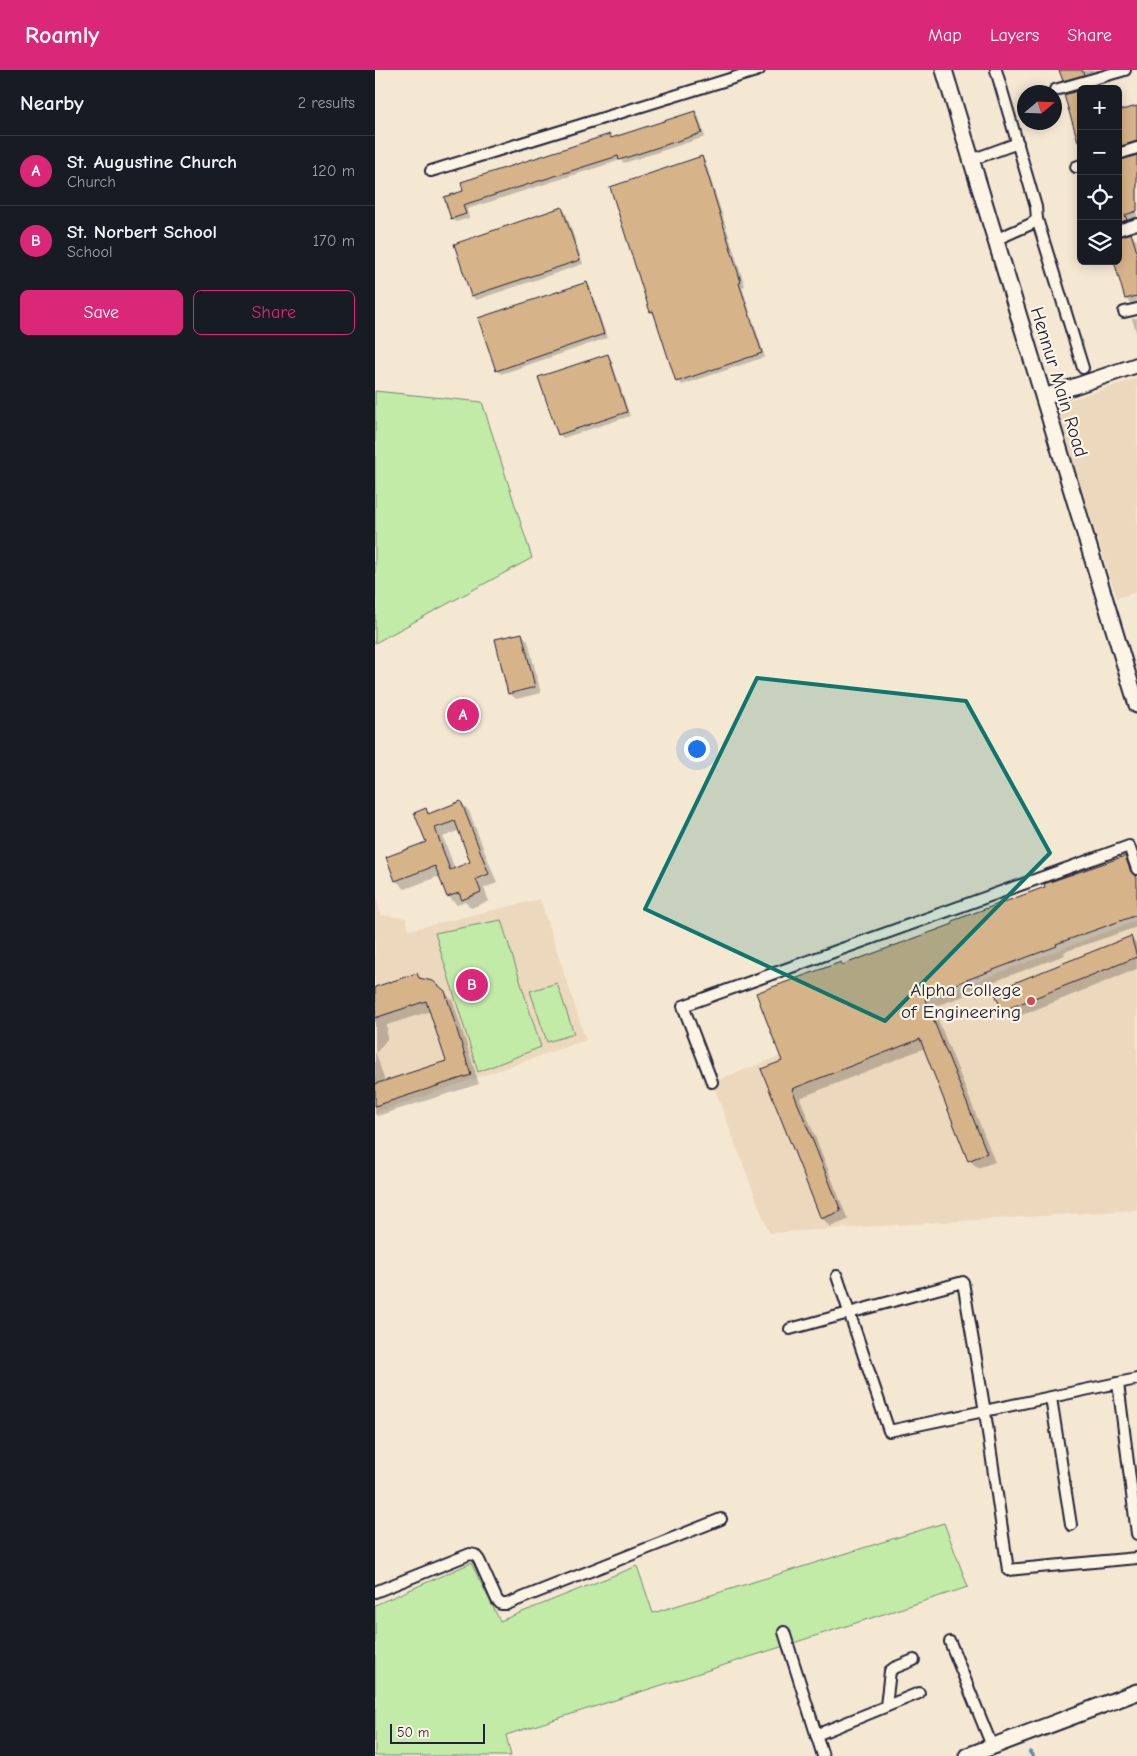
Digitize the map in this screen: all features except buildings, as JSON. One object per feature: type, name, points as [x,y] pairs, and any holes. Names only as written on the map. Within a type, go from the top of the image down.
[{"type":"main road","name":"Hennur Main Road","points":[[943,70],[1137,705]]},
{"type":"main road","points":[[967,1756],[1137,1692]]},
{"type":"street","points":[[431,171],[759,70]]},
{"type":"street","points":[[996,70],[1037,219],[1083,368]]},
{"type":"street","points":[[1062,88],[1125,70]]},
{"type":"street","points":[[1095,78],[1097,85]]},
{"type":"street","points":[[971,160],[1017,143]]},
{"type":"street","points":[[1122,153],[1137,148]]},
{"type":"street","points":[[995,240],[1031,224],[1037,219]]},
{"type":"street","points":[[1122,229],[1137,224]]},
{"type":"street","points":[[1124,312],[1137,308]]},
{"type":"street","points":[[1043,397],[1137,365]]},
{"type":"street","points":[[712,1082],[683,1006],[1129,846],[1137,869]]},
{"type":"street","points":[[837,1276],[889,1431],[1137,1379]]},
{"type":"street","points":[[790,1329],[963,1282],[1009,1570],[1137,1558]]},
{"type":"street","points":[[1118,1383],[1137,1534]]},
{"type":"street","points":[[1051,1398],[1071,1525]]},
{"type":"street","points":[[375,1592],[470,1554],[475,1555],[479,1560],[497,1600],[501,1604],[507,1604],[721,1519]]},
{"type":"street","points":[[784,1632],[823,1756]]},
{"type":"street","points":[[950,1642],[992,1746]]},
{"type":"street","points":[[886,1706],[890,1671],[914,1660]]},
{"type":"street","points":[[816,1734],[919,1693]]},
{"type":"highlighted area","points":[[757,678],[966,701],[1050,853],[885,1021],[645,909]]},
{"type":"shaded area","points":[[1137,378],[1137,592],[1117,598],[1054,405]]},
{"type":"shaded area","points":[[375,894],[381,915],[406,918],[409,930],[540,899],[586,1040],[375,1113]]},
{"type":"shaded area","name":"Alpha College of Engineering","points":[[1137,920],[1137,1210],[769,1233],[712,1082]]},
{"type":"green space","points":[[375,391],[482,402],[532,558],[375,643]]},
{"type":"green space","points":[[501,920],[541,1047],[478,1072],[435,933]]},
{"type":"green space","points":[[557,983],[574,1034],[547,1042],[530,991]]},
{"type":"green space","points":[[944,1523],[968,1587],[506,1735],[511,1756],[375,1756],[375,1605],[471,1563],[500,1621],[637,1566],[653,1613]]},
{"type":"waterway","points":[[1030,1752],[1033,1756]]},
{"type":"place","name":"St. Augustine Church","points":[[463,715]]},
{"type":"place","name":"St. Norbert School","points":[[472,985]]},
{"type":"place","name":"Alpha College of Engineering","points":[[1031,1001]]}]
